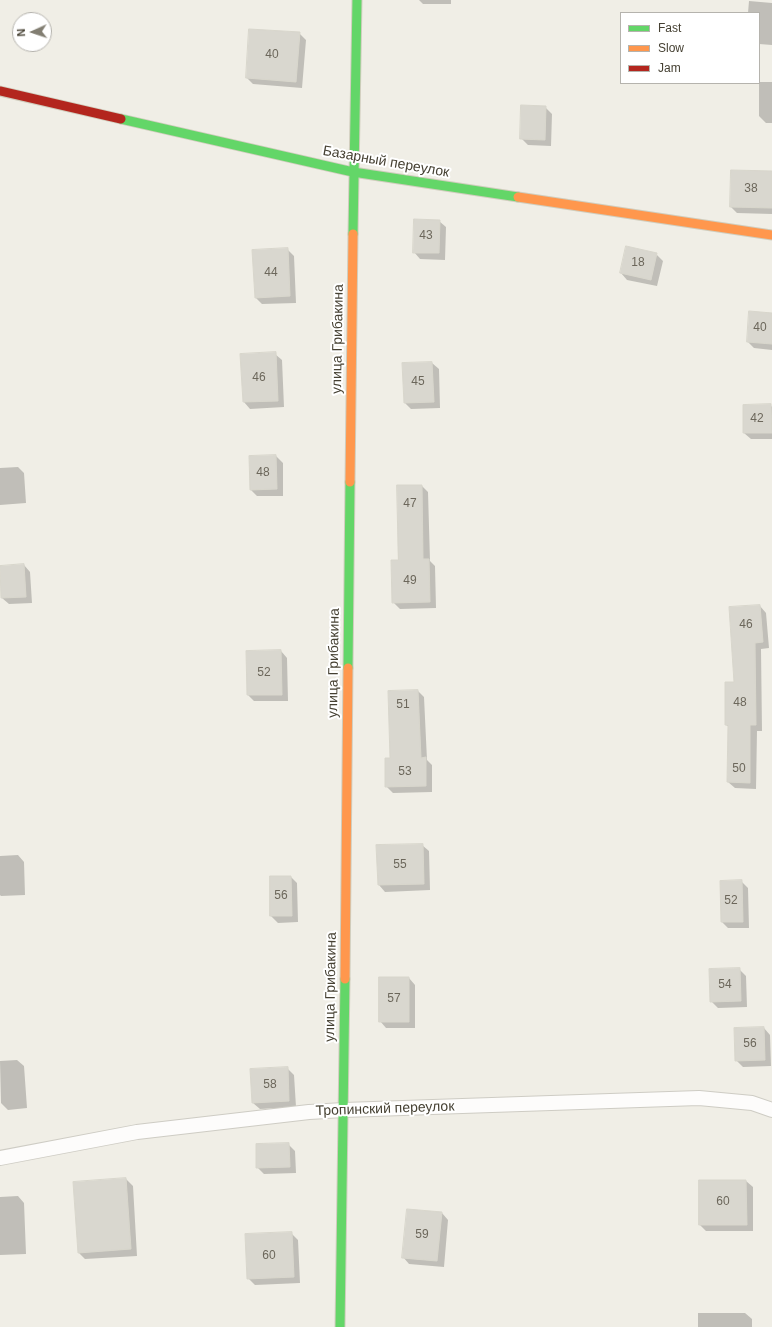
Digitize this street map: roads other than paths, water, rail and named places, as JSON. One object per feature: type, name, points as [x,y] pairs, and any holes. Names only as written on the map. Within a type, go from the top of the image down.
[{"type":"street","name":"улица Грибакина","points":[[340,1327],[344,1110],[353,172],[357,0]]},
{"type":"street","name":"Базарный переулок","points":[[0,91],[353,172],[772,235]]},
{"type":"lane","name":"Тропинский переулок","points":[[0,1158],[137,1132],[308,1112],[700,1098],[752,1103],[772,1110]]}]
